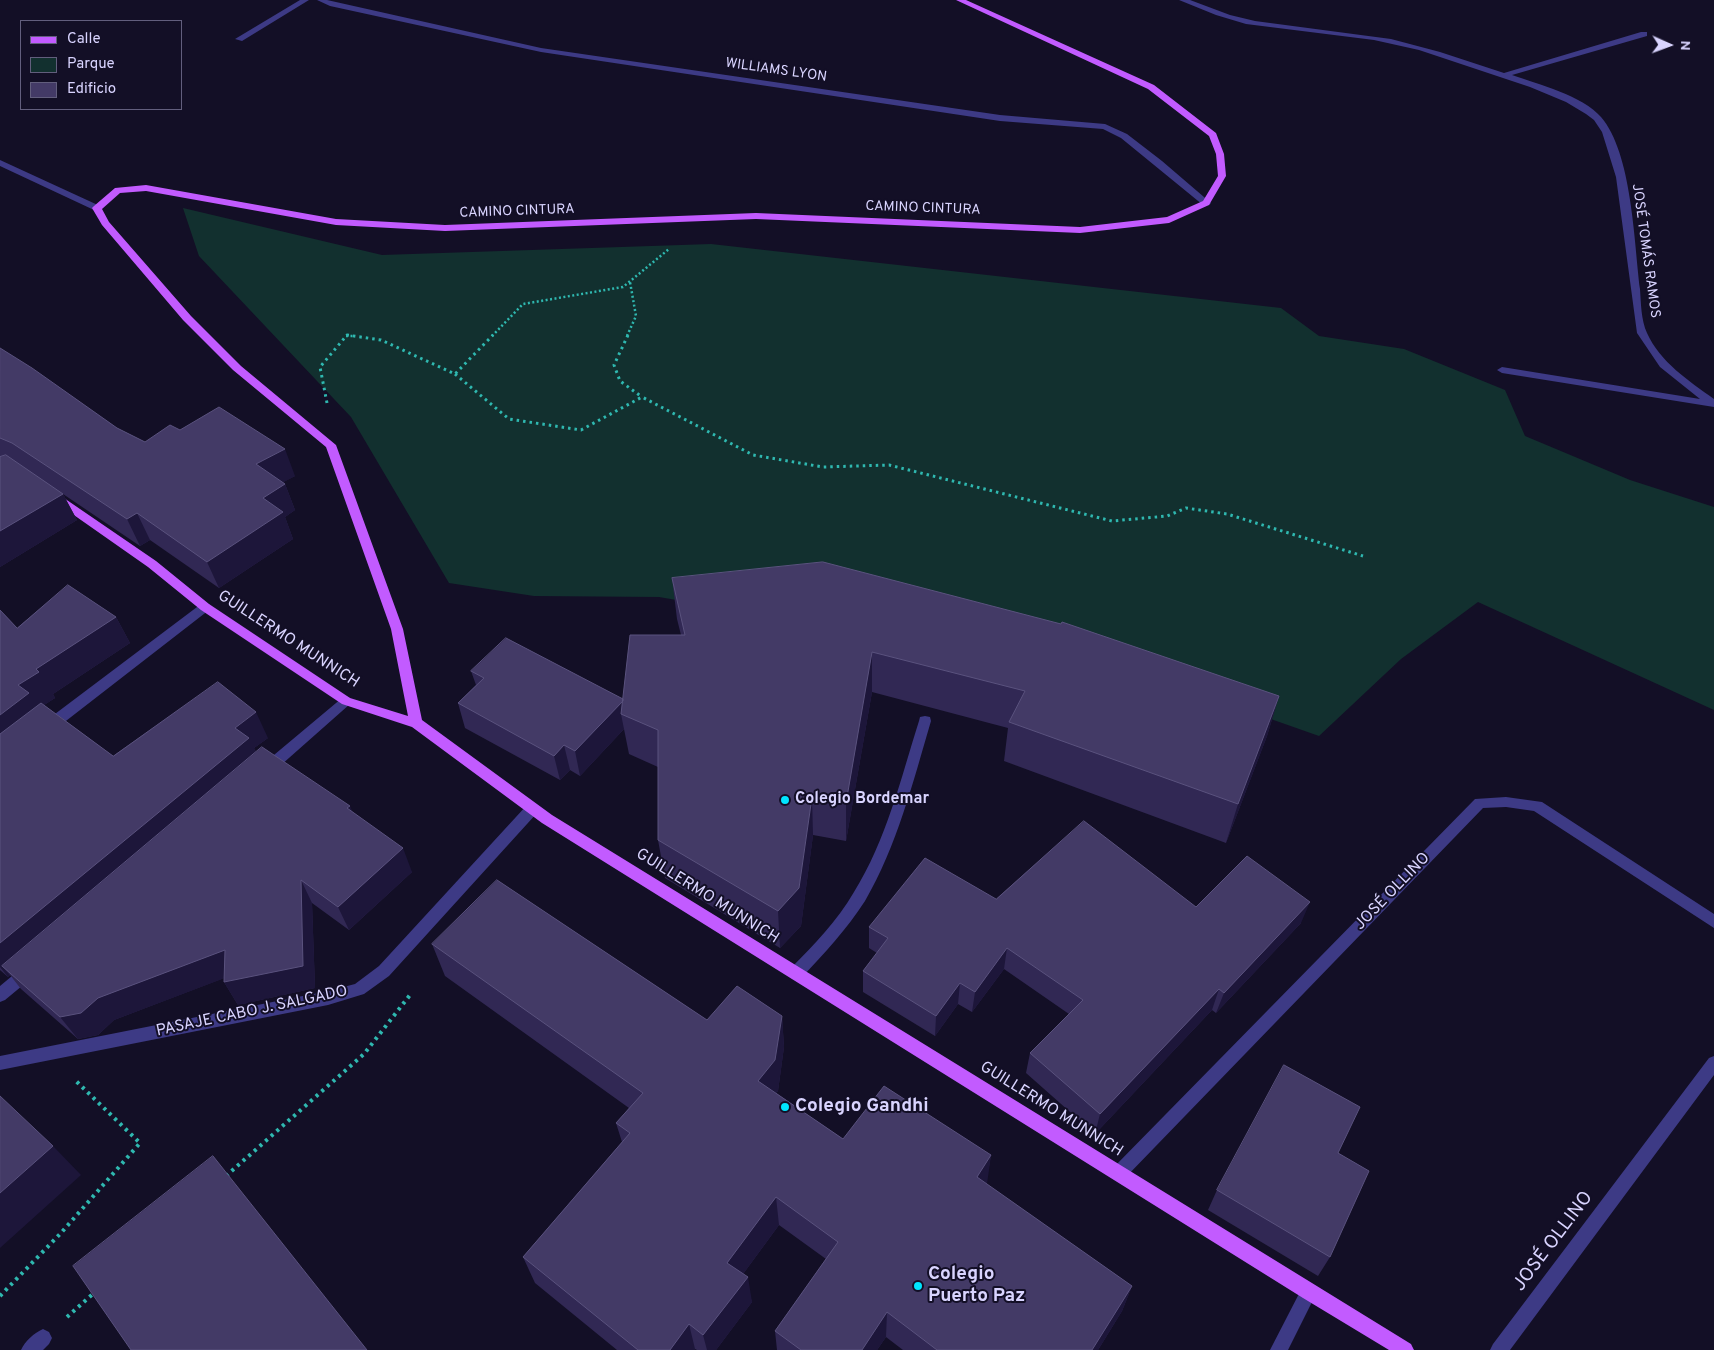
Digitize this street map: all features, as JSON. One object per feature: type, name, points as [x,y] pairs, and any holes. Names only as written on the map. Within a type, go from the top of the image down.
[{"type":"main road","points":[[960,0],[1151,87],[1213,135],[1220,154],[1222,176],[1206,204]]},
{"type":"main road","name":"CAMINO CINTURA","points":[[97,208],[118,190],[146,188],[336,222],[445,228],[756,216],[1080,230],[1169,220],[1206,204]]},
{"type":"main road","points":[[97,208],[105,223],[187,318],[237,368],[331,445],[397,629],[416,723]]},
{"type":"main road","name":"GUILLERMO MUNNICH","points":[[45,491],[152,564],[205,608],[346,701],[416,723],[532,809],[1309,1292],[1406,1350]]},
{"type":"street","points":[[239,39],[305,0]]},
{"type":"street","name":"WILLIAMS LYON","points":[[321,0],[330,4],[541,50],[1000,118],[1105,127],[1124,136],[1159,163],[1206,204]]},
{"type":"street","name":"JOSÉ TOMÁS RAMOS","points":[[1183,0],[1232,18],[1254,23],[1392,41],[1536,86],[1579,106],[1598,118],[1608,134],[1618,169],[1627,214],[1641,331],[1664,366],[1714,404]]},
{"type":"street","points":[[1504,75],[1644,34]]},
{"type":"street","points":[[0,163],[97,208]]},
{"type":"street","points":[[1502,370],[1714,404]]},
{"type":"street","points":[[38,734],[205,608]]},
{"type":"street","points":[[257,777],[346,701]]},
{"type":"street","points":[[796,973],[834,932],[867,884],[888,834],[925,722]]},
{"type":"street","name":"JOSÉ OLLINO","points":[[1119,1173],[1480,803],[1506,802],[1537,806],[1714,922]]},
{"type":"street","name":"PASAJE CABO J. SALGADO","points":[[0,1063],[328,998],[359,989],[384,971],[532,809]]},
{"type":"street","points":[[0,995],[38,963]]},
{"type":"street","name":"JOSÉ OLLINO","points":[[1499,1350],[1714,1063]]},
{"type":"street","points":[[1279,1350],[1309,1292]]},
{"type":"street","points":[[30,1350],[44,1338]]},
{"type":"path","points":[[455,374],[524,304],[623,287],[668,251],[674,219]]},
{"type":"path","points":[[630,282],[636,316],[614,364],[620,381],[642,397],[753,455],[823,468],[889,465],[1112,521],[1166,516],[1186,508],[1226,514],[1363,556]]},
{"type":"path","points":[[328,409],[320,366],[346,335],[381,340],[455,374],[509,419],[581,430],[642,397]]},
{"type":"path","points":[[222,1180],[364,1054],[413,992]]},
{"type":"path","points":[[0,1296],[61,1233],[140,1143],[48,1054]]},
{"type":"path","points":[[44,1338],[96,1292]]},
{"type":"green space","points":[[183,208],[382,255],[711,244],[1281,308],[1319,336],[1404,349],[1505,390],[1525,436],[1630,480],[1714,507],[1714,710],[1478,602],[1401,659],[1319,736],[1075,650],[851,630],[659,597],[534,596],[449,583],[351,417],[199,256]]},
{"type":"building","points":[[0,348],[32,368],[117,428],[145,442],[170,425],[180,430],[219,407],[285,449],[256,464],[285,484],[263,498],[283,512],[207,562],[137,513],[127,519],[12,443],[0,438]]},
{"type":"building","points":[[6,455],[63,494],[0,531],[0,457]]},
{"type":"building","points":[[823,562],[1061,624],[1062,622],[1279,696],[1238,804],[1009,722],[1025,691],[872,652],[846,803],[812,797],[799,888],[778,911],[658,840],[658,730],[621,714],[630,635],[685,635],[672,578]]},
{"type":"building","points":[[68,585],[116,617],[36,669],[39,672],[18,685],[29,693],[0,715],[0,610],[17,628]]},
{"type":"building","points":[[506,638],[623,699],[623,701],[575,751],[564,745],[554,756],[458,703],[484,678],[471,671]]},
{"type":"building","points":[[218,682],[256,712],[235,728],[249,738],[0,943],[0,734],[41,703],[113,756]]},
{"type":"building","points":[[262,747],[350,806],[347,808],[403,848],[338,907],[301,880],[303,966],[224,982],[225,950],[98,998],[81,1013],[60,1017],[2,966]]},
{"type":"building","points":[[1084,821],[1196,907],[1247,856],[1310,902],[1224,993],[1219,989],[1100,1114],[1030,1053],[1083,1000],[1007,948],[975,992],[960,983],[936,1016],[863,971],[888,938],[869,927],[925,858],[996,899]]},
{"type":"building","points":[[497,880],[707,1020],[737,986],[782,1016],[775,1060],[758,1081],[843,1139],[884,1086],[991,1155],[977,1177],[1132,1286],[1092,1350],[937,1350],[887,1312],[862,1350],[801,1350],[775,1331],[838,1242],[776,1197],[727,1263],[748,1277],[703,1335],[689,1324],[670,1350],[638,1350],[523,1257],[630,1133],[616,1123],[643,1093],[432,944]]},
{"type":"building","points":[[1284,1065],[1360,1107],[1338,1153],[1369,1171],[1330,1257],[1217,1190]]},
{"type":"building","points":[[0,1096],[53,1146],[0,1193]]},
{"type":"building","points":[[213,1156],[367,1350],[131,1350],[73,1266]]},
{"type":"place","name":"Colegio Bordemar","points":[[785,800]]},
{"type":"place","name":"Colegio Gandhi","points":[[785,1107]]},
{"type":"place","name":"Colegio Puerto Paz","points":[[918,1286]]}]
